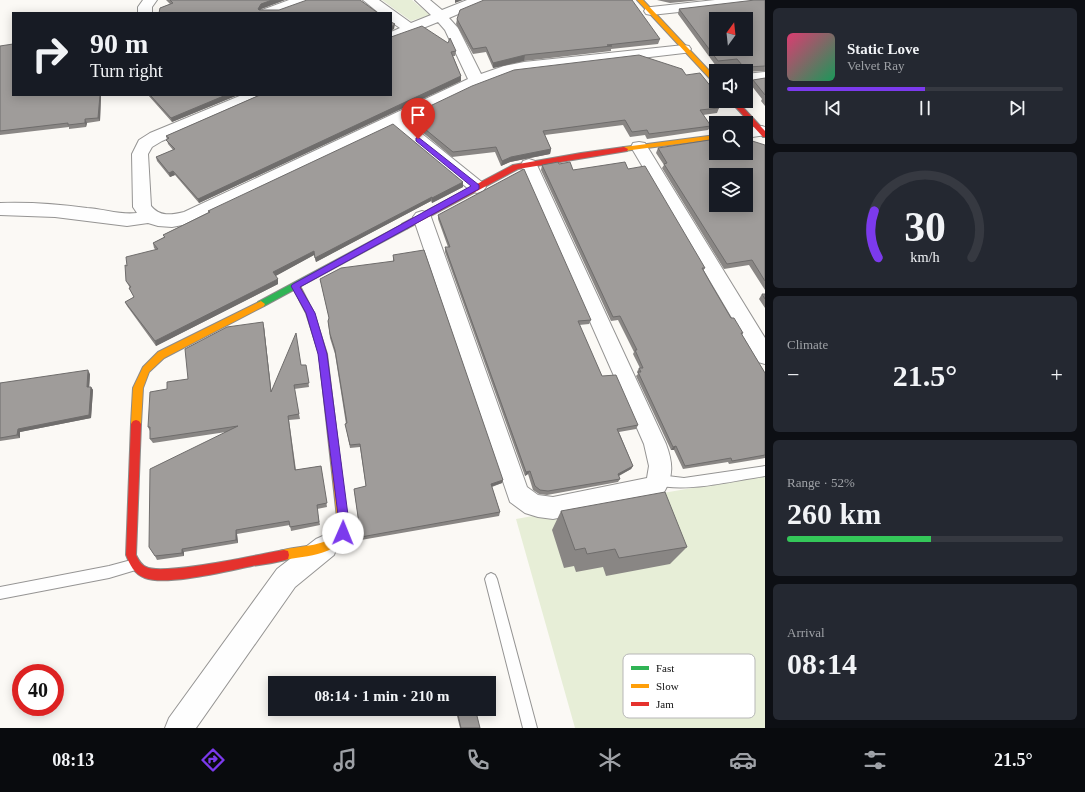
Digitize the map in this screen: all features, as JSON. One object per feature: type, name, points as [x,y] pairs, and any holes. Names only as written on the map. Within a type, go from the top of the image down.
[{"type":"street","points":[[145,12],[145,7],[150,0]]},
{"type":"street","points":[[270,12],[302,0]]},
{"type":"street","points":[[370,0],[387,12]]},
{"type":"street","points":[[422,0],[451,28],[477,81]]},
{"type":"street","points":[[392,37],[479,0]]},
{"type":"street","points":[[640,0],[709,75]]},
{"type":"street","points":[[651,11],[753,0]]},
{"type":"street","points":[[392,16],[410,29]]},
{"type":"street","points":[[253,96],[156,137],[145,144],[140,154],[142,207],[149,216],[158,220],[172,221],[188,218],[477,81],[509,69],[684,48]]},
{"type":"street","points":[[753,78],[765,77]]},
{"type":"street","points":[[738,108],[758,133]]},
{"type":"street","points":[[395,120],[477,187]]},
{"type":"street","points":[[325,547],[176,574],[148,574],[135,565],[131,555],[138,388],[146,370],[161,355],[296,286],[503,173],[529,165],[639,147],[709,138]]},
{"type":"street","points":[[639,147],[765,356]]},
{"type":"street","points":[[422,217],[518,494],[527,503],[538,508],[553,508],[639,491],[655,486],[661,474],[660,458],[655,444],[529,165]]},
{"type":"street","points":[[0,208],[90,214],[137,220],[149,216]]},
{"type":"street","points":[[179,728],[286,578],[325,547],[338,541],[343,533],[343,515],[323,354],[310,313],[296,286]]},
{"type":"lane","points":[[659,480],[684,483],[765,471]]},
{"type":"lane","points":[[0,593],[109,572],[135,565]]},
{"type":"lane","points":[[491,579],[530,728]]},
{"type":"green space","points":[[382,0],[412,0],[430,15],[411,21]]},
{"type":"green space","points":[[765,475],[765,728],[575,728],[516,519]]},
{"type":"building","points":[[170,0],[272,0],[261,4],[258,9],[279,10],[307,0],[360,0],[377,12],[159,12],[160,8],[173,3]]},
{"type":"building","points":[[484,0],[632,0],[660,39],[607,45],[612,46],[525,55],[493,63],[486,47],[473,49],[457,19],[460,10]]},
{"type":"building","points":[[765,0],[765,66],[753,67],[753,64],[741,64],[737,59],[718,61],[714,56],[753,56],[753,12],[709,12],[709,49],[679,9]]},
{"type":"building","points":[[422,26],[448,43],[450,38],[456,51],[451,52],[461,76],[198,199],[173,171],[169,173],[156,157],[175,149],[166,140],[169,138],[166,136],[258,96],[392,96],[392,37]]},
{"type":"building","points":[[12,44],[12,96],[100,96],[98,118],[85,119],[85,123],[68,125],[68,123],[0,131],[0,46]]},
{"type":"building","points":[[639,55],[682,69],[686,75],[700,73],[709,84],[709,108],[719,108],[700,110],[709,123],[709,126],[649,134],[647,130],[632,132],[625,120],[543,131],[551,149],[511,157],[502,161],[496,147],[453,152],[409,116],[472,86],[514,70]]},
{"type":"building","points":[[765,78],[765,95],[753,80]]},
{"type":"building","points":[[151,96],[224,96],[171,118]]},
{"type":"building","points":[[393,124],[463,182],[315,258],[314,251],[273,272],[278,279],[155,341],[125,302],[134,297],[129,288],[131,287],[126,281],[126,257],[158,249],[153,243],[165,237],[163,235],[210,212],[208,211]]},
{"type":"building","points":[[709,140],[709,160],[753,160],[753,141],[765,145],[765,281],[752,260],[727,264],[664,164],[667,163],[658,148]]},
{"type":"building","points":[[558,162],[559,164],[570,162],[573,170],[625,162],[628,169],[645,166],[705,268],[702,268],[711,284],[731,318],[734,318],[743,333],[741,333],[765,373],[765,455],[732,461],[731,458],[685,466],[676,446],[673,447],[638,372],[641,372],[639,368],[643,368],[635,350],[637,350],[620,316],[613,317],[542,165]]},
{"type":"building","points":[[524,169],[591,320],[578,321],[602,376],[616,375],[638,425],[617,429],[633,466],[618,474],[620,479],[548,491],[540,490],[535,486],[530,471],[526,472],[445,247],[450,247],[438,215]]},
{"type":"building","points":[[424,250],[503,480],[491,484],[500,512],[361,537],[354,489],[366,486],[360,444],[350,445],[345,424],[347,423],[335,350],[330,334],[329,318],[320,279],[341,268],[394,261],[393,255]]},
{"type":"building","points":[[263,322],[271,392],[296,333],[301,365],[306,365],[309,383],[294,385],[299,414],[288,416],[295,470],[321,466],[327,503],[317,505],[319,522],[290,527],[289,521],[236,530],[236,540],[182,549],[182,553],[155,556],[149,547],[150,469],[238,426],[150,439],[150,427],[148,427],[150,392],[167,389],[167,382],[188,379],[185,349],[227,327]]},
{"type":"building","points":[[88,370],[87,387],[91,387],[89,415],[18,429],[17,435],[0,438],[0,383]]},
{"type":"building","points":[[665,492],[687,547],[619,558],[615,549],[587,554],[585,548],[575,550],[561,511]]},
{"type":"building","points":[[458,716],[477,716],[480,728],[461,728]]},
{"type":"traffic: fast","points":[[261,304],[405,226]]},
{"type":"traffic: slow","points":[[640,0],[709,74]]},
{"type":"traffic: slow","points":[[624,149],[709,138]]},
{"type":"traffic: slow","points":[[284,555],[315,550],[330,544],[336,541],[341,535],[343,527],[323,354],[310,313],[296,286]]},
{"type":"traffic: slow","points":[[136,424],[138,388],[146,370],[161,355],[261,304]]},
{"type":"traffic: jam","points":[[740,108],[765,135]]},
{"type":"traffic: jam","points":[[405,226],[516,167],[624,149]]},
{"type":"traffic: jam","points":[[136,424],[131,555],[141,570],[146,573],[156,575],[191,572],[284,555]]},
{"type":"route","points":[[343,533],[343,515],[323,354],[310,313],[296,286],[477,187],[418,139]]}]
